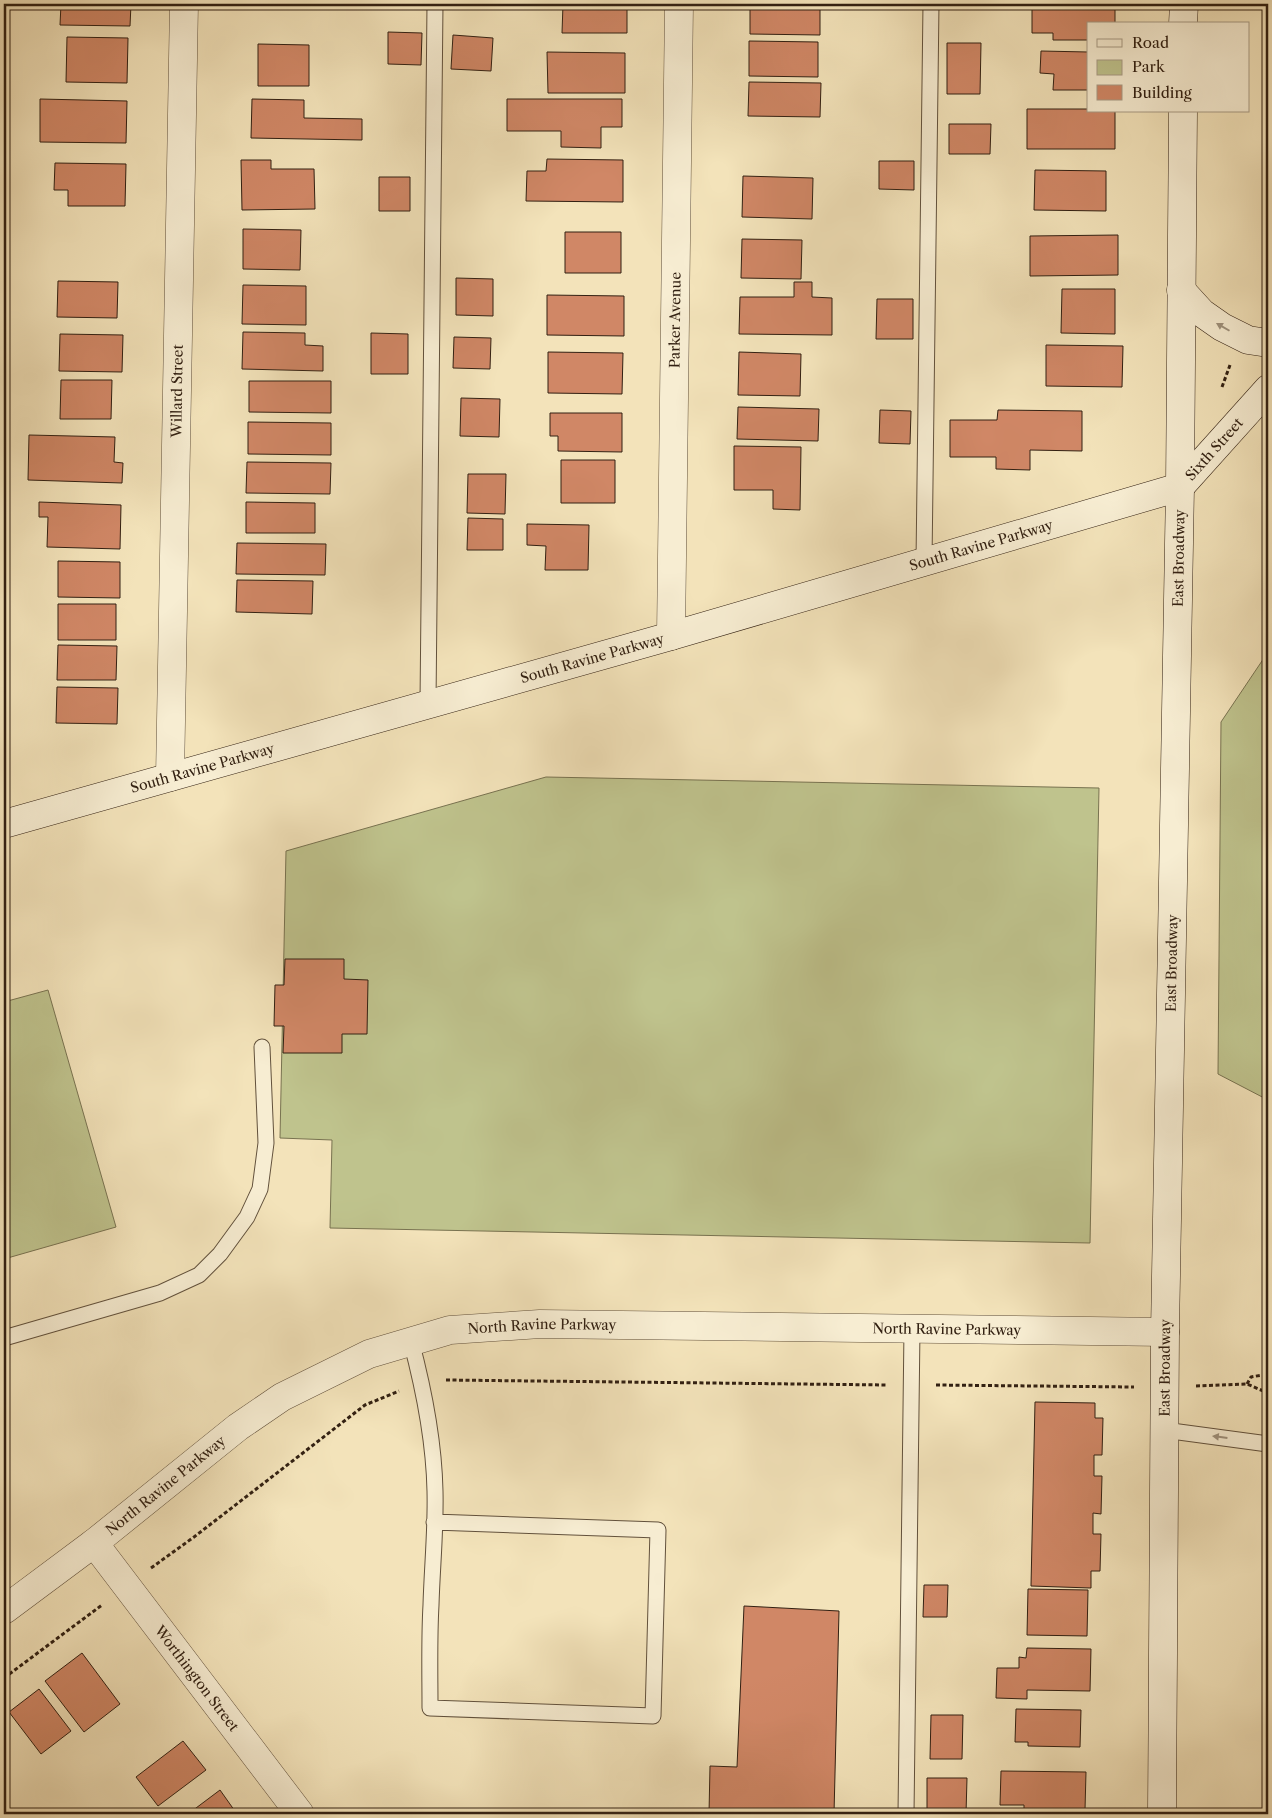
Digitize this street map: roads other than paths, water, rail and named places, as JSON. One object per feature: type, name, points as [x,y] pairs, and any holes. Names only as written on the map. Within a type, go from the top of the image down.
[{"type":"street","name":"Willard Street","points":[[170,777],[184,4]]},
{"type":"street","name":"Parker Avenue","points":[[671,636],[679,4]]},
{"type":"street","points":[[1183,22],[1184,4]]},
{"type":"street","name":"East Broadway","points":[[1162,1814],[1165,1332],[1180,487],[1183,112]]},
{"type":"street","points":[[1182,290],[1202,313],[1222,327],[1248,340],[1268,344]]},
{"type":"street","name":"Sixth Street","points":[[1180,487],[1268,389]]},
{"type":"street","name":"South Ravine Parkway","points":[[4,824],[671,636],[1180,487]]},
{"type":"street","name":"North Ravine Parkway","points":[[4,1610],[94,1543],[238,1426],[282,1397],[368,1354],[450,1330],[540,1324],[1165,1332]]},
{"type":"street","name":"Worthington Street","points":[[94,1543],[300,1814]]},
{"type":"lane","points":[[428,704],[435,4]]},
{"type":"lane","points":[[924,562],[931,4]]},
{"type":"lane","points":[[4,1338],[160,1293],[200,1275],[220,1254],[247,1216],[260,1189],[266,1143],[262,1047]]},
{"type":"lane","points":[[906,1814],[912,1329]]},
{"type":"lane","points":[[411,1342],[422,1382],[432,1450],[435,1492],[430,1608],[430,1708],[653,1716],[658,1530],[434,1522]]},
{"type":"lane","points":[[1164,1430],[1268,1444]]}]
